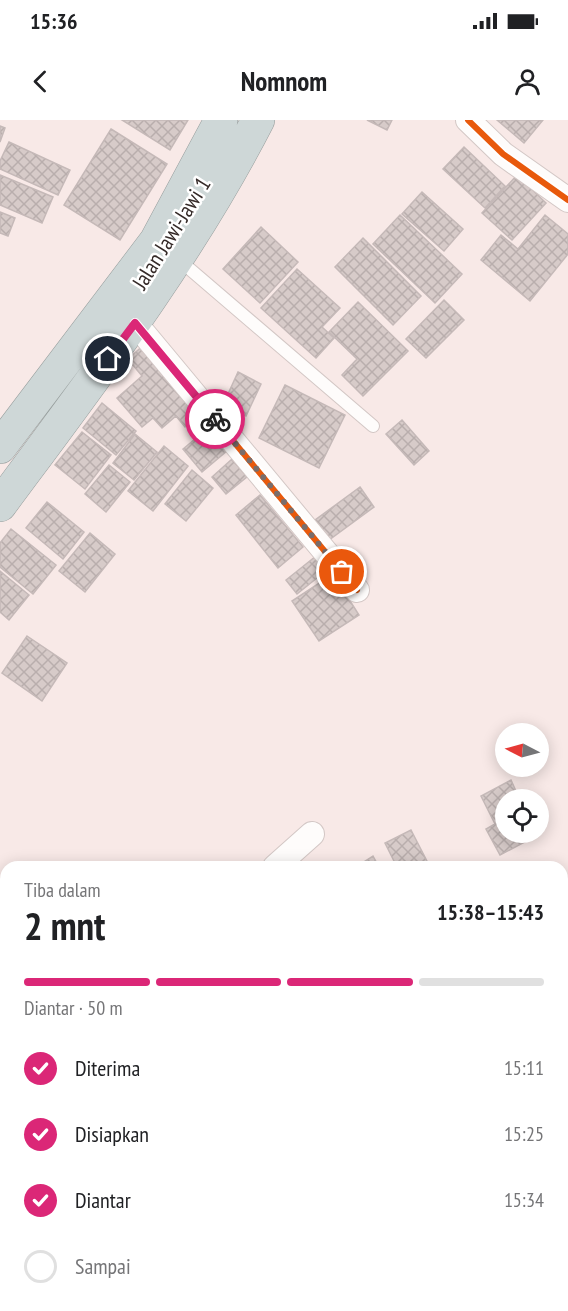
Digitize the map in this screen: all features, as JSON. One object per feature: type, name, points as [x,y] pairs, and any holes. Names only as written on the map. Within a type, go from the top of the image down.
[{"type":"highway","points":[[0,447],[167,250],[221,120]]},
{"type":"highway","name":"Jalan Jawi-Jawi 1","points":[[0,506],[135,323],[167,250],[258,120]]},
{"type":"street","points":[[468,120],[503,154],[568,200]]},
{"type":"street","points":[[135,323],[357,590]]},
{"type":"street","points":[[282,861],[312,834]]},
{"type":"lane","points":[[167,250],[373,426]]},
{"type":"building","points":[[122,120],[188,120],[170,150]]},
{"type":"building","points":[[367,120],[392,120],[387,130]]},
{"type":"building","points":[[497,120],[543,120],[524,143]]},
{"type":"building","points":[[0,126],[5,128],[0,142]]},
{"type":"building","points":[[111,129],[167,164],[120,240],[64,205]]},
{"type":"building","points":[[9,142],[70,170],[58,195],[0,169],[0,161]]},
{"type":"building","points":[[464,147],[505,186],[485,208],[443,169]]},
{"type":"building","points":[[0,175],[53,197],[42,223],[0,205]]},
{"type":"building","points":[[517,175],[546,203],[512,240],[482,213]]},
{"type":"building","points":[[422,192],[463,229],[444,251],[402,214]]},
{"type":"building","points":[[0,212],[15,218],[8,236],[0,233]]},
{"type":"building","points":[[400,215],[462,274],[435,303],[373,244]]},
{"type":"building","points":[[545,215],[568,234],[568,254],[530,301],[481,260],[501,235],[518,249]]},
{"type":"building","points":[[261,227],[298,262],[260,303],[223,269]]},
{"type":"building","points":[[363,238],[421,296],[393,325],[335,267]]},
{"type":"building","points":[[297,269],[340,308],[322,327],[334,338],[316,358],[261,308]]},
{"type":"building","points":[[444,300],[464,320],[426,358],[406,339]]},
{"type":"building","points":[[358,302],[408,351],[363,396],[342,375],[357,359],[329,332]]},
{"type":"building","points":[[147,342],[204,410],[185,427],[176,416],[162,428],[153,418],[142,427],[117,398],[142,376],[128,359]]},
{"type":"building","points":[[238,372],[261,384],[246,416],[223,405]]},
{"type":"building","points":[[285,385],[345,415],[319,468],[259,438]]},
{"type":"building","points":[[102,403],[136,431],[116,455],[83,428]]},
{"type":"building","points":[[402,420],[429,451],[414,465],[386,434]]},
{"type":"building","points":[[207,429],[227,451],[202,472],[183,449]]},
{"type":"building","points":[[82,432],[111,455],[85,489],[55,465]]},
{"type":"building","points":[[135,434],[157,452],[134,480],[113,463]]},
{"type":"building","points":[[164,446],[188,466],[153,511],[128,491]]},
{"type":"building","points":[[232,459],[247,477],[226,494],[212,477]]},
{"type":"building","points":[[109,465],[130,482],[106,512],[85,494]]},
{"type":"building","points":[[192,470],[213,488],[186,521],[165,504]]},
{"type":"building","points":[[360,487],[374,507],[325,543],[311,523]]},
{"type":"building","points":[[260,495],[303,547],[278,568],[236,515]]},
{"type":"building","points":[[47,502],[84,532],[63,559],[26,528]]},
{"type":"building","points":[[11,529],[56,565],[33,594],[0,567],[0,543]]},
{"type":"building","points":[[90,533],[115,554],[85,592],[59,571]]},
{"type":"building","points":[[316,556],[327,570],[297,594],[286,580]]},
{"type":"building","points":[[0,571],[29,595],[9,620],[0,612]]},
{"type":"building","points":[[333,574],[359,615],[319,641],[292,601]]},
{"type":"building","points":[[27,636],[67,663],[42,701],[2,673]]},
{"type":"building","points":[[511,780],[515,789],[495,789],[495,824],[481,796]]},
{"type":"building","points":[[495,824],[495,843],[523,843],[500,855],[486,829]]},
{"type":"building","points":[[411,830],[427,861],[394,861],[385,843]]},
{"type":"building","points":[[373,856],[376,861],[365,861]]},
{"type":"cycle path","points":[[468,120],[503,154],[568,200]]},
{"type":"cycle path","points":[[135,323],[357,590]]},
{"type":"way so far","points":[[215,419],[342,572]]},
{"type":"route","points":[[108,359],[135,323],[215,419]]}]
